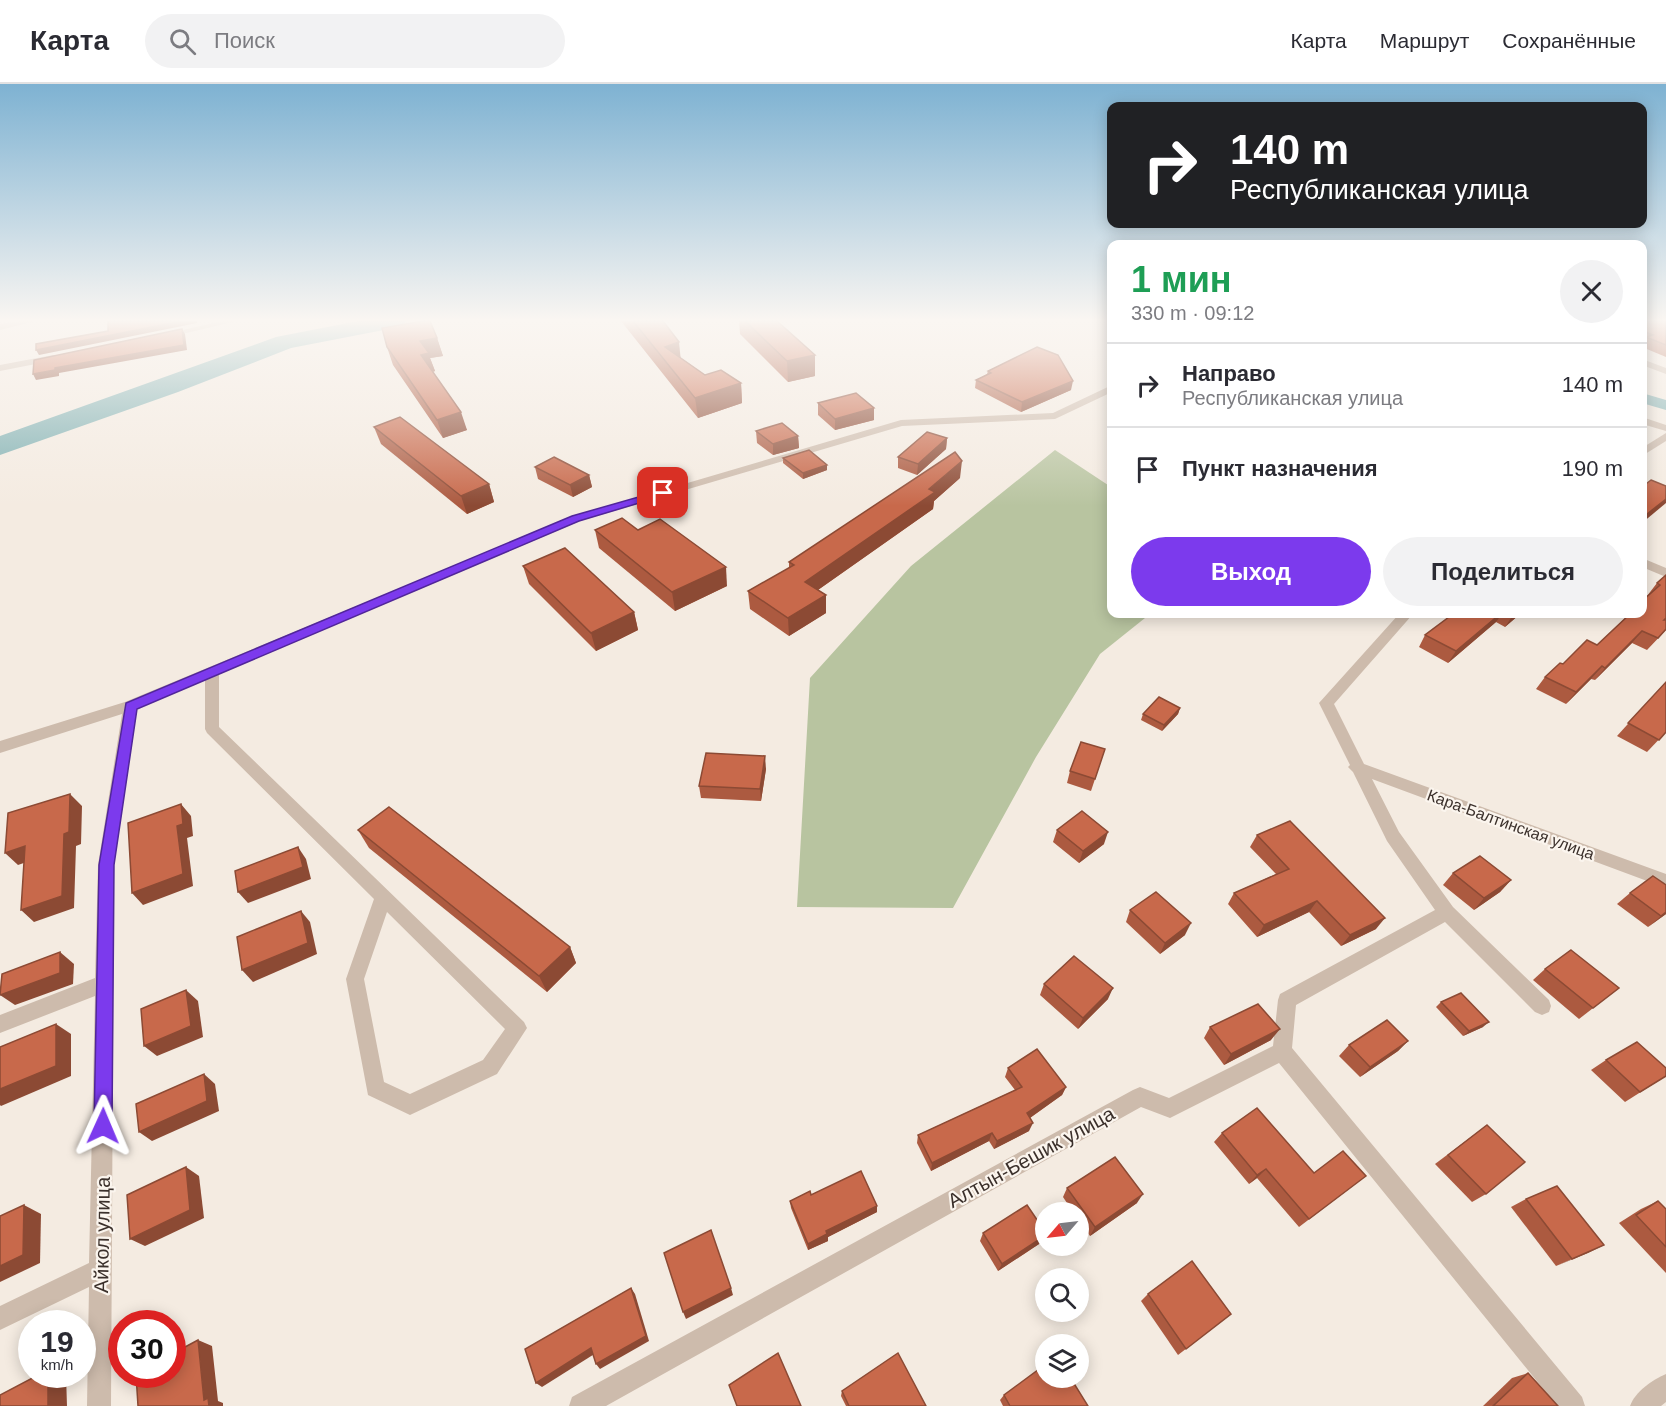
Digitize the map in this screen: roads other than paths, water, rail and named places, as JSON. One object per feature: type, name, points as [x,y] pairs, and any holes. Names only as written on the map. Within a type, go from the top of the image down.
[{"type":"street","points":[[0,747],[130,706],[576,519],[901,423],[1055,416],[1107,390]]},
{"type":"street","points":[[1647,422],[1666,428]]},
{"type":"street","points":[[1647,449],[1666,436]]},
{"type":"street","points":[[1647,564],[1666,573]]},
{"type":"street","points":[[1402,618],[1326,703],[1356,767],[1393,836],[1447,912],[1542,1006]]},
{"type":"street","points":[[212,672],[212,729],[517,1028],[490,1067],[410,1105],[375,1088],[355,979],[383,897]]},
{"type":"street","name":"Айкол улица","points":[[99,1406],[106,865],[130,706]]},
{"type":"street","name":"Кара-Балтинская улица","points":[[1356,767],[1666,881]]},
{"type":"street","points":[[1447,912],[1287,1000],[1281,1051],[1574,1406]]},
{"type":"street","points":[[0,1024],[105,983]]},
{"type":"street","name":"Алтын-Бешик улица","points":[[580,1406],[1140,1097],[1170,1108],[1281,1051]]},
{"type":"street","points":[[0,1318],[101,1269]]},
{"type":"street","points":[[1642,1406],[1666,1386]]},
{"type":"waterway","points":[[0,446],[178,383]]},
{"type":"waterway","points":[[1647,399],[1666,405]]}]
